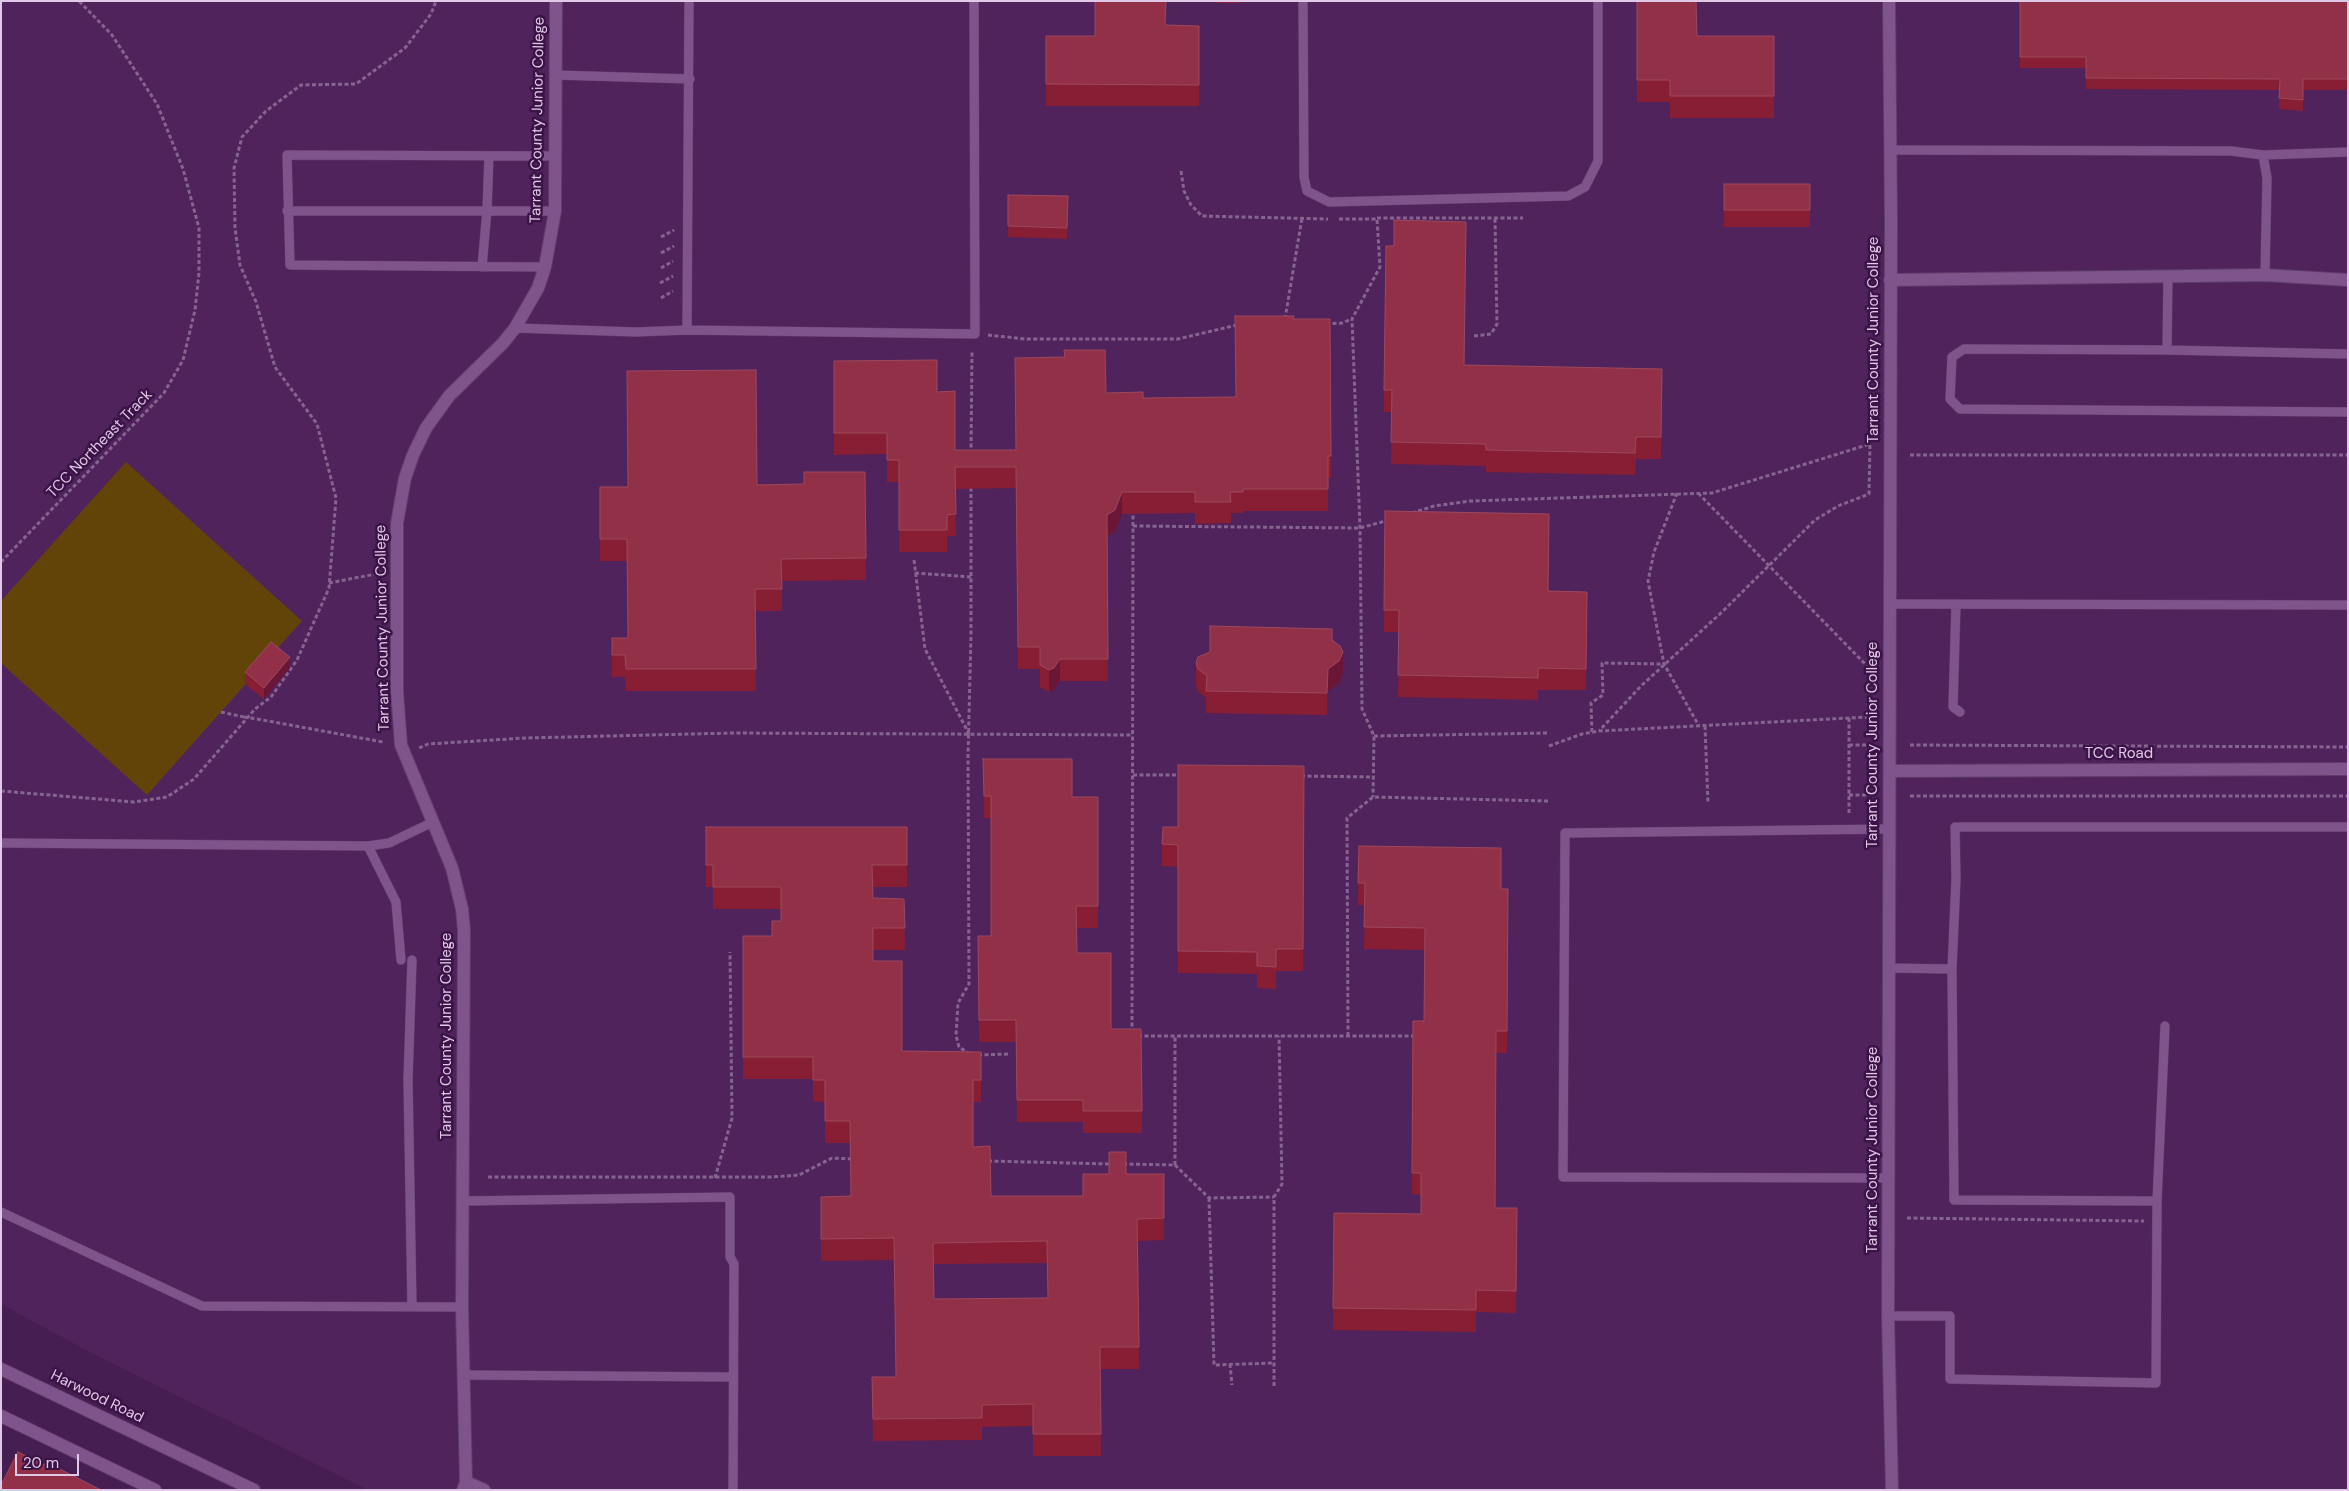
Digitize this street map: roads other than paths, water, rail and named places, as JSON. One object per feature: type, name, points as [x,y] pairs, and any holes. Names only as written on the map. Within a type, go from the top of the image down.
[{"type":"street","name":"Tarrant County Junior College","points":[[484,1490],[465,1486],[462,1375],[462,916],[452,868],[401,745],[396,691],[397,523],[400,502],[413,455],[426,428],[443,404],[515,328],[538,288],[545,266],[555,210],[556,1]]},
{"type":"street","name":"Tarrant County Junior College","points":[[1889,1],[1890,772],[1888,1316],[1892,1490]]},
{"type":"street","points":[[1890,280],[2265,275],[2348,280]]},
{"type":"street","name":"TCC Road","points":[[1890,772],[2348,769]]},
{"type":"street","name":"Harwood Road","points":[[1,1369],[254,1490]]},
{"type":"street","points":[[1,1416],[149,1487]]},
{"type":"lane","points":[[687,330],[689,1]]},
{"type":"lane","points":[[515,328],[636,332],[687,330],[975,334],[974,1]]},
{"type":"lane","points":[[1303,1],[1304,177],[1307,191],[1329,202],[1568,196],[1585,187],[1598,160],[1598,1]]},
{"type":"lane","points":[[556,75],[690,79]]},
{"type":"lane","points":[[1890,150],[2231,151],[2263,155],[2348,152]]},
{"type":"lane","points":[[2263,155],[2268,178],[2265,275]]},
{"type":"lane","points":[[545,266],[290,265],[287,211],[287,156],[556,156]]},
{"type":"lane","points":[[482,267],[489,156]]},
{"type":"lane","points":[[287,211],[555,210]]},
{"type":"lane","points":[[2167,350],[2168,276]]},
{"type":"lane","points":[[2348,354],[2167,350],[1964,349],[1952,357],[1950,399],[1960,409],[2348,412]]},
{"type":"lane","points":[[1890,604],[2348,605]]},
{"type":"lane","points":[[1956,604],[1953,707],[1960,712]]},
{"type":"lane","points":[[1,843],[368,846],[389,843],[433,822]]},
{"type":"lane","points":[[2157,1201],[1954,1200],[1952,969],[1956,827],[2348,827]]},
{"type":"lane","points":[[1889,829],[1565,833],[1563,1177],[1889,1178]]},
{"type":"lane","points":[[368,846],[396,902],[401,960]]},
{"type":"lane","points":[[412,960],[408,1080],[412,1307]]},
{"type":"lane","points":[[1889,968],[1952,969]]},
{"type":"lane","points":[[1888,1316],[1950,1316],[1950,1379],[2156,1384],[2157,1201],[2165,1026]]},
{"type":"lane","points":[[463,1201],[730,1197],[730,1257],[734,1264],[733,1490]]},
{"type":"lane","points":[[1,1212],[202,1306],[462,1306]]},
{"type":"lane","points":[[462,1375],[733,1377]]}]
